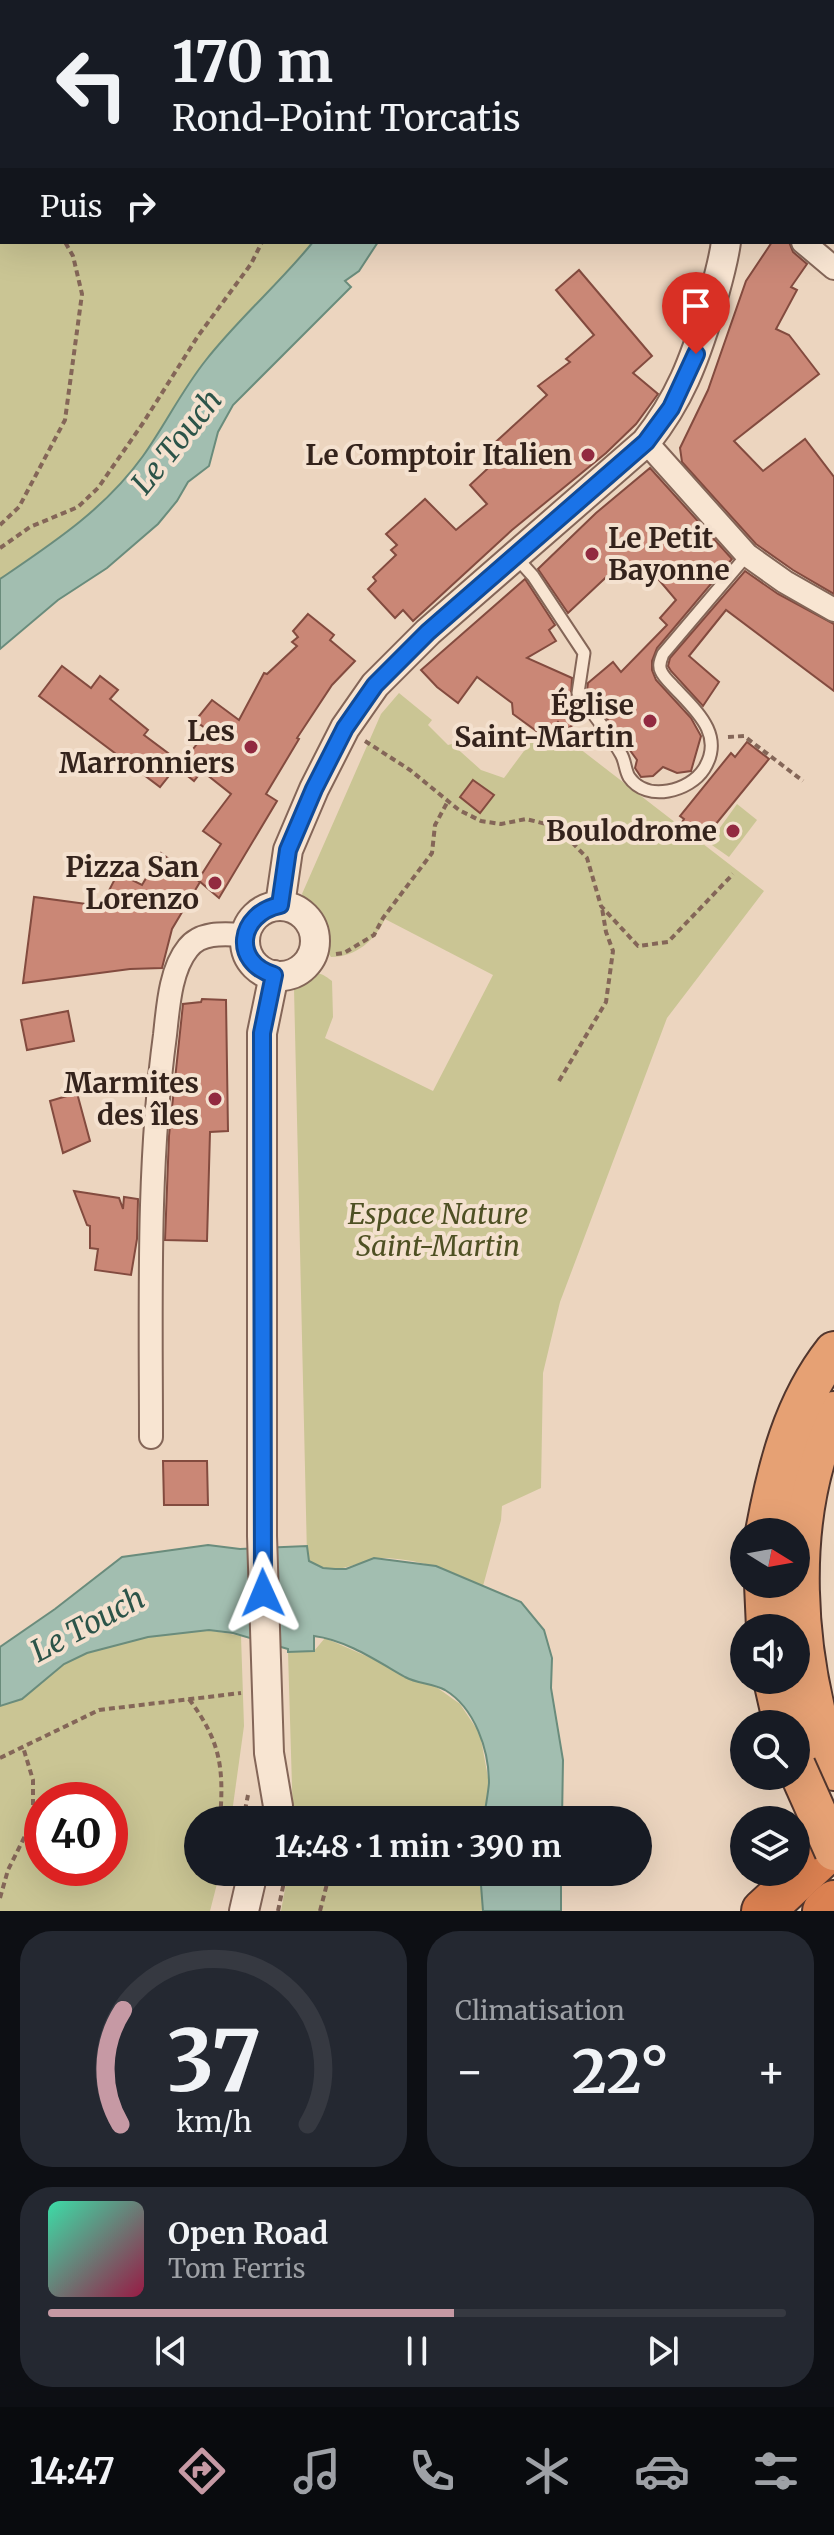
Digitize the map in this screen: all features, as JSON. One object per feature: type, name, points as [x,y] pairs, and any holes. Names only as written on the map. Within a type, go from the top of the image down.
[{"type":"highway","points":[[768,1518],[791,1426],[815,1375],[834,1351]]},
{"type":"highway","points":[[763,1911],[834,1848],[819,1764],[816,1717],[804,1661],[800,1596],[804,1513],[820,1440],[834,1411]]},
{"type":"highway","points":[[824,1911],[834,1902]]},
{"type":"street","points":[[280,905],[288,850],[314,789],[359,706],[398,660],[646,442],[671,408],[687,379],[724,260],[726,244]]},
{"type":"street","points":[[805,244],[834,268]]},
{"type":"street","points":[[646,442],[747,555],[785,582],[834,610]]},
{"type":"street","points":[[280,905],[299,911],[312,926],[314,946],[311,956],[302,968],[289,975],[265,973],[251,961],[245,944],[249,923],[257,914],[280,905]]},
{"type":"street","points":[[151,1437],[155,1103],[168,1010],[179,964],[189,946],[204,936],[245,935]]},
{"type":"street","points":[[274,975],[262,1033],[262,1536],[269,1753],[278,1806]]},
{"type":"street","points":[[263,1806],[269,1753]]},
{"type":"street","points":[[244,1911],[250,1886]]},
{"type":"street","points":[[264,1911],[269,1886]]},
{"type":"lane","points":[[515,555],[533,576],[584,653],[578,693],[623,756],[629,777],[648,789],[661,791],[675,790],[700,774],[712,748],[707,724],[661,673],[660,661],[747,555]]},
{"type":"path","points":[[0,525],[19,507],[65,420],[82,294],[73,256],[66,244]]},
{"type":"path","points":[[0,548],[30,527],[78,507],[98,488],[198,336],[251,264],[261,244]]},
{"type":"path","points":[[345,728],[481,821],[501,824],[526,819],[546,824],[569,839],[587,858],[613,951],[606,1002],[559,1081]]},
{"type":"path","points":[[733,737],[744,736],[803,781]]},
{"type":"path","points":[[336,954],[344,953],[374,935],[383,918],[432,853],[435,825],[448,801]]},
{"type":"path","points":[[601,906],[638,946],[668,942],[733,874]]},
{"type":"path","points":[[0,1758],[99,1710],[244,1692]]},
{"type":"path","points":[[189,1699],[217,1746],[223,1782],[221,1806]]},
{"type":"path","points":[[0,1898],[8,1870],[33,1820],[33,1780],[23,1747]]},
{"type":"path","points":[[278,1911],[283,1886]]},
{"type":"path","points":[[320,1911],[326,1886]]},
{"type":"green space","points":[[0,244],[311,244],[206,360],[143,456],[112,493],[59,538],[0,579]]},
{"type":"green space","name":"Espace Nature Saint-Martin","points":[[399,693],[432,720],[428,725],[448,745],[452,744],[481,770],[504,778],[538,732],[546,738],[553,728],[764,891],[667,1018],[560,1302],[543,1373],[541,1488],[502,1506],[483,1586],[448,1571],[412,1561],[387,1558],[344,1568],[323,1569],[314,1565],[307,1556],[294,988],[312,974],[326,976],[332,981],[333,1017],[325,1038],[433,1091],[493,975],[385,919],[364,946],[349,954],[331,957],[318,920],[302,894],[381,714]]},
{"type":"green space","name":"Boulodrome","points":[[737,804],[757,820],[729,857],[709,843]]},
{"type":"green space","points":[[209,1630],[241,1636],[244,1726],[233,1806],[184,1806],[184,1886],[216,1886],[210,1911],[0,1911],[0,1706],[22,1698],[63,1664],[87,1653],[148,1637]]},
{"type":"green space","points":[[325,1638],[382,1663],[407,1678],[432,1684],[460,1704],[480,1734],[489,1783],[486,1806],[293,1806],[288,1652],[314,1651]]},
{"type":"green space","points":[[285,1886],[481,1886],[483,1911],[281,1911]]},
{"type":"water","name":"Le Touch","points":[[311,244],[377,244],[359,271],[345,281],[351,287],[233,405],[218,432],[209,466],[188,482],[158,524],[107,568],[58,600],[0,649],[0,579],[59,538],[112,493],[143,456],[206,360]]},
{"type":"water","name":"Le Touch","points":[[208,1545],[240,1549],[307,1546],[309,1561],[323,1568],[346,1569],[374,1558],[436,1566],[521,1602],[544,1630],[552,1658],[551,1688],[563,1760],[562,1806],[486,1806],[489,1783],[486,1757],[478,1731],[465,1707],[445,1690],[410,1679],[361,1652],[326,1638],[314,1636],[314,1651],[288,1652],[288,1649],[233,1633],[209,1630],[148,1637],[87,1653],[64,1664],[22,1699],[0,1706],[0,1647],[122,1557]]},
{"type":"water","points":[[481,1886],[561,1886],[561,1911],[483,1911]]},
{"type":"building","points":[[771,244],[790,244],[793,252],[807,264],[791,287],[797,290],[776,329],[789,335],[819,374],[734,441],[763,471],[805,439],[834,477],[834,594],[756,544],[682,462],[680,448],[708,390],[746,281]]},
{"type":"building","points":[[579,270],[652,356],[633,373],[658,394],[636,424],[606,453],[512,530],[413,621],[403,610],[395,618],[368,589],[376,581],[373,577],[396,555],[391,550],[397,545],[386,534],[425,499],[456,530],[487,504],[470,485],[499,458],[489,448],[547,395],[538,386],[570,362],[566,359],[594,335],[556,290]]},
{"type":"building","points":[[650,468],[732,559],[657,648],[652,661],[656,680],[691,718],[701,736],[691,771],[677,773],[663,767],[653,776],[641,777],[635,768],[637,760],[587,691],[588,683],[613,662],[621,672],[667,625],[660,618],[676,600],[648,567],[631,582],[617,567],[568,613],[538,569],[596,513]]},
{"type":"building","points":[[745,571],[778,594],[834,624],[834,691],[726,610],[689,656],[719,682],[703,706],[671,671],[668,666],[670,658]]},
{"type":"building","points":[[525,579],[555,625],[549,630],[556,641],[527,658],[572,678],[571,697],[584,716],[565,731],[558,722],[546,738],[513,714],[512,703],[477,677],[458,703],[421,670]]},
{"type":"building","points":[[308,614],[334,635],[330,640],[355,661],[332,685],[297,738],[266,794],[277,801],[219,898],[198,880],[221,844],[203,831],[231,794],[202,771],[194,781],[178,768],[208,730],[195,721],[212,700],[239,720],[264,673],[267,674],[297,646],[292,642],[298,637],[293,631]]},
{"type":"building","points":[[62,666],[91,688],[100,676],[118,690],[110,699],[148,730],[144,735],[180,762],[160,787],[39,696]]},
{"type":"building","points":[[747,742],[769,759],[702,841],[681,824],[684,819],[680,816],[731,753],[735,757]]},
{"type":"building","points":[[473,780],[494,795],[480,813],[460,797]]},
{"type":"building","points":[[161,853],[200,882],[172,929],[162,968],[130,969],[23,983],[34,897],[101,906],[118,873],[142,885]]},
{"type":"building","points":[[202,999],[226,1000],[228,1131],[210,1132],[207,1241],[165,1240],[169,1136],[183,1004],[201,1002]]},
{"type":"building","points":[[68,1011],[74,1041],[27,1050],[21,1020]]},
{"type":"building","points":[[77,1093],[90,1141],[63,1153],[50,1101]]},
{"type":"building","points":[[74,1191],[119,1198],[123,1209],[124,1197],[138,1199],[137,1239],[131,1275],[95,1270],[98,1249],[90,1248],[90,1226]]},
{"type":"building","points":[[163,1461],[207,1461],[208,1505],[164,1505]]},
{"type":"place","name":"Le Comptoir Italien","points":[[588,455]]},
{"type":"place","name":"Le Petit Bayonne","points":[[592,554]]},
{"type":"place","name":"Église Saint-Martin","points":[[650,721]]},
{"type":"place","name":"Les Marronniers","points":[[251,747]]},
{"type":"place","name":"Boulodrome","points":[[733,831]]},
{"type":"place","name":"Pizza San Lorenzo","points":[[215,883]]},
{"type":"place","name":"Marmites des îles","points":[[215,1099]]},
{"type":"route","points":[[263,1593],[262,1033],[274,975],[257,968],[247,953],[245,935],[249,923],[267,908],[280,905],[288,850],[314,789],[345,728],[375,685],[428,632],[646,442],[671,408],[696,354]]}]
